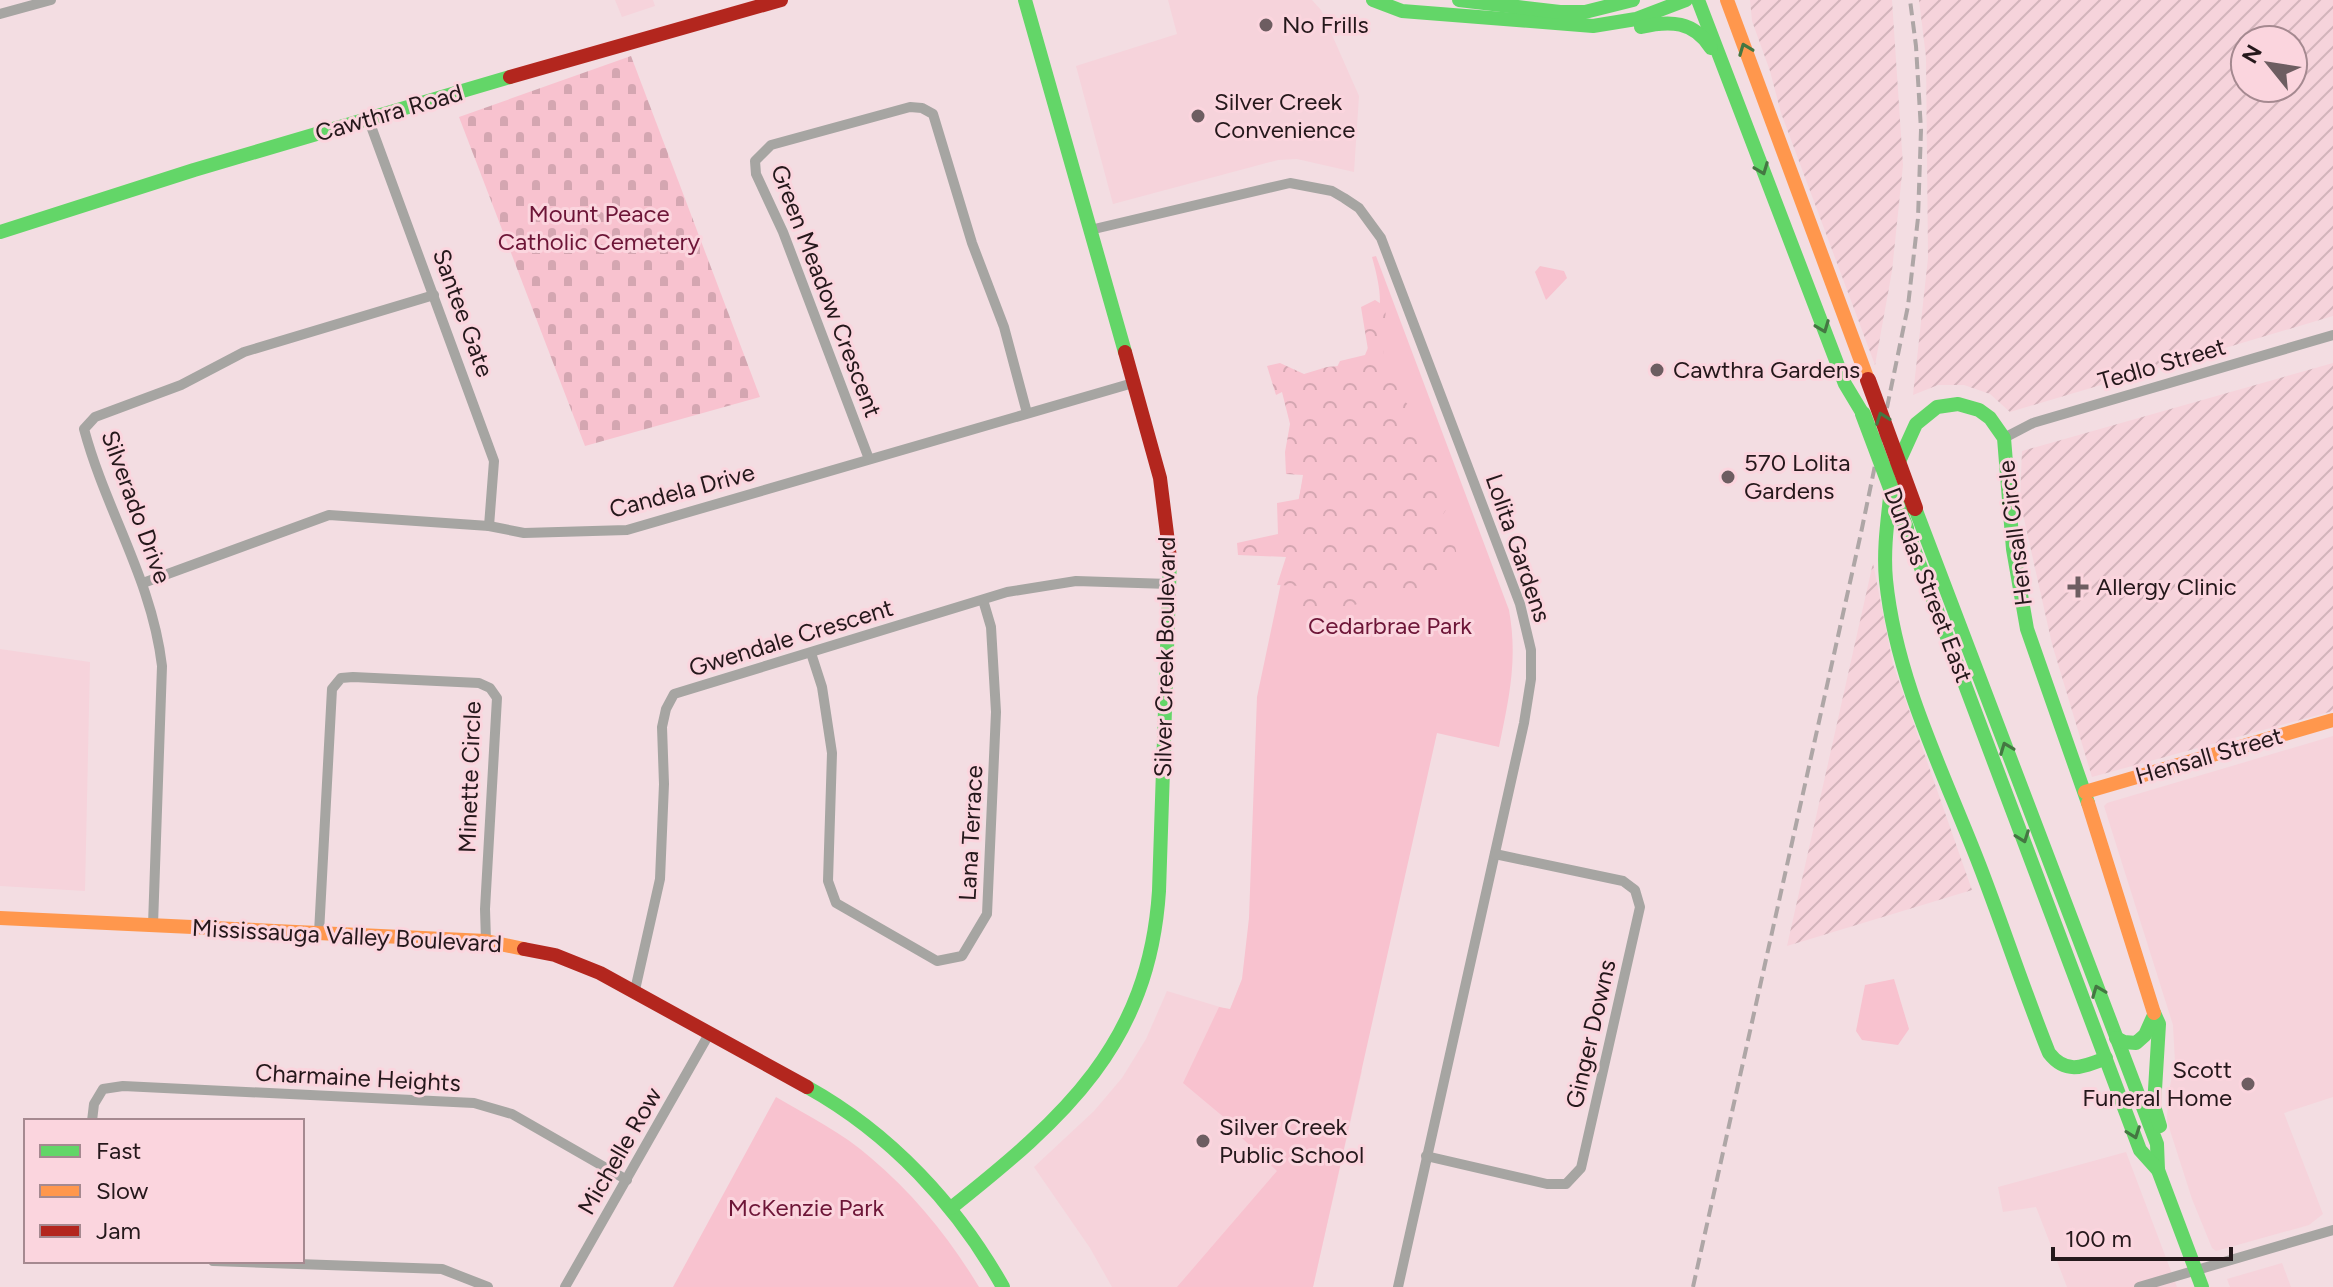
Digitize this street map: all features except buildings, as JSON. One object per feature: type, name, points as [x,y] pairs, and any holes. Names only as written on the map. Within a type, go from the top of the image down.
[{"type":"main road","name":"Cawthra Road","points":[[0,232],[368,118],[781,0]]},
{"type":"main road","name":"Silver Creek Boulevard","points":[[951,1208],[1076,1098],[1116,1044],[1144,980],[1157,922],[1159,892],[1170,560],[1160,478],[1025,0]]},
{"type":"main road","points":[[1373,0],[1402,11],[1576,26],[1610,25],[1636,19],[1686,0]]},
{"type":"main road","points":[[1459,0],[1560,12],[1585,12],[1606,3],[1633,0]]},
{"type":"main road","name":"Dundas Street East","points":[[1698,0],[1845,384],[1863,414],[2140,1150],[2158,1170]]},
{"type":"main road","name":"Dundas Street East","points":[[1727,0],[1915,508],[2157,1144],[2158,1170],[2199,1279]]},
{"type":"main road","points":[[1610,25],[1621,33],[1665,21],[1683,23],[1693,28],[1708,41],[1727,87],[1734,96]]},
{"type":"main road","name":"Hensall Circle","points":[[2106,1058],[2068,1069],[2058,1065],[2049,1053],[1910,688],[1898,645],[1886,581],[1885,554],[1892,480],[1916,424],[1937,407],[1965,405],[1985,414],[2004,438],[2019,595],[2040,669],[2085,792],[2159,1024],[2154,1106],[2162,1132],[2157,1144]]},
{"type":"main road","name":"Hensall Street","points":[[2085,792],[2333,720]]},
{"type":"main road","name":"Mississauga Valley Boulevard","points":[[0,918],[486,941],[555,955],[635,990],[824,1096],[878,1134],[951,1208],[984,1253],[1003,1287]]},
{"type":"main road","points":[[2116,1038],[2134,1044],[2144,1039],[2154,1013]]},
{"type":"street","points":[[0,14],[51,0]]},
{"type":"street","name":"Green Meadow Crescent","points":[[869,459],[783,232],[756,174],[755,161],[771,145],[910,107],[922,108],[933,114],[972,243],[1004,327],[1027,413]]},
{"type":"street","name":"Santee Gate","points":[[368,118],[494,461],[489,526]]},
{"type":"street","name":"Lolita Gardens","points":[[1090,230],[1290,183],[1332,191],[1359,208],[1381,238],[1520,604],[1531,650],[1531,679],[1524,723],[1398,1287]]},
{"type":"street","name":"Silverado Drive","points":[[153,925],[162,666],[158,637],[143,583],[84,429],[95,417],[181,385],[244,352],[434,295]]},
{"type":"street","name":"Tedlo Street","points":[[2004,438],[2033,423],[2333,335]]},
{"type":"street","name":"Candela Drive","points":[[143,583],[329,515],[489,526],[524,533],[627,530],[1133,383]]},
{"type":"street","name":"Gwendale Crescent","points":[[635,990],[660,879],[664,784],[662,727],[674,694],[1007,592],[1076,581],[1169,584]]},
{"type":"street","name":"Lana Terrace","points":[[811,653],[822,687],[832,753],[828,881],[836,903],[937,961],[962,956],[987,914],[996,712],[991,627],[983,600]]},
{"type":"street","name":"Minette Circle","points":[[319,933],[332,689],[341,678],[353,677],[479,683],[490,688],[497,698],[485,909],[486,941]]},
{"type":"street","name":"Ginger Downs","points":[[1426,1156],[1547,1184],[1566,1184],[1581,1168],[1640,907],[1635,890],[1623,881],[1495,854]]},
{"type":"street","name":"Michelle Row","points":[[565,1287],[709,1034]]},
{"type":"street","name":"Charmaine Heights","points":[[92,1119],[94,1104],[103,1089],[123,1086],[474,1103],[512,1114],[627,1180]]},
{"type":"street","points":[[2139,1287],[2199,1279],[2333,1230]]},
{"type":"street","points":[[270,1263],[442,1269],[488,1287]]},
{"type":"shaded area","points":[[615,0],[653,0],[655,6],[622,17]]},
{"type":"shaded area","points":[[1168,0],[1312,0],[1321,10],[1359,96],[1354,172],[1297,159],[1278,160],[1113,204],[1076,66],[1177,34]]},
{"type":"shaded area","points":[[1750,0],[1892,0],[1903,165],[1892,271],[1875,365],[1781,113],[1752,21]]},
{"type":"shaded area","points":[[1919,0],[2333,0],[2333,316],[2010,412],[1990,394],[1964,385],[1938,385],[1913,395],[1928,258],[1926,57]]},
{"type":"shaded area","points":[[2333,363],[2333,711],[2092,777],[2052,644],[2020,501],[2022,451]]},
{"type":"shaded area","points":[[1873,563],[1893,664],[1972,890],[1787,946]]},
{"type":"shaded area","points":[[0,649],[90,662],[85,891],[0,886]]},
{"type":"shaded area","points":[[2333,736],[2333,1097],[2284,1113],[2323,1214],[2309,1225],[2216,1251],[2192,1199],[2167,1121],[2175,1062],[2173,1025],[2104,806]]},
{"type":"shaded area","name":"Silver Creek Public School","points":[[1167,991],[1230,1010],[1362,1071],[1313,1287],[1112,1287],[1090,1248],[1034,1167],[1094,1111],[1122,1078],[1146,1039]]},
{"type":"shaded area","points":[[2126,1152],[2177,1287],[2067,1287],[2036,1207],[2003,1212],[1998,1187]]},
{"type":"shaded area","points":[[2282,1263],[2291,1287],[2230,1287],[2227,1279]]},
{"type":"green space","name":"Mount Peace Catholic Cemetery","points":[[631,56],[760,397],[585,446],[459,117]]},
{"type":"green space","name":"Cedarbrae Park","points":[[1376,256],[1509,610],[1513,646],[1506,712],[1499,747],[1437,733],[1313,1287],[1177,1287],[1277,1171],[1225,1122],[1226,1119],[1183,1083],[1219,1007],[1230,1009],[1242,979],[1249,918],[1257,697],[1319,403],[1340,361],[1365,355],[1378,317],[1380,296],[1372,257]]},
{"type":"green space","points":[[1540,266],[1564,271],[1567,278],[1546,300],[1535,272]]},
{"type":"green space","points":[[1375,300],[1386,307],[1383,355],[1398,375],[1402,399],[1421,416],[1422,443],[1442,464],[1443,486],[1449,498],[1439,520],[1454,543],[1456,560],[1450,574],[1435,588],[1384,593],[1350,606],[1325,602],[1315,614],[1299,621],[1294,612],[1302,601],[1301,586],[1277,585],[1286,557],[1238,555],[1237,543],[1278,534],[1277,503],[1299,499],[1303,475],[1286,474],[1285,452],[1290,424],[1282,392],[1276,395],[1267,366],[1280,363],[1304,374],[1327,367],[1362,364],[1369,356],[1361,307]]},
{"type":"green space","points":[[1894,979],[1909,1029],[1898,1045],[1862,1040],[1856,1031],[1865,985]]},
{"type":"green space","name":"McKenzie Park","points":[[776,1097],[849,1141],[887,1172],[930,1218],[979,1287],[673,1287]]},
{"type":"railway","points":[[1693,1287],[1861,533],[1908,306],[1918,218],[1921,130],[1910,0]]},
{"type":"traffic: fast","points":[[1025,0],[1125,352]]},
{"type":"traffic: fast","points":[[1373,0],[1402,11],[1593,26],[1636,19],[1686,0]]},
{"type":"traffic: fast","points":[[1459,0],[1560,12],[1585,12],[1633,0]]},
{"type":"traffic: fast","points":[[1698,0],[1845,384],[1863,414]]},
{"type":"traffic: fast","points":[[1641,27],[1671,23],[1680,25],[1697,32],[1711,48]]},
{"type":"traffic: fast","points":[[0,232],[194,170],[510,77]]},
{"type":"traffic: fast","points":[[1896,468],[1916,424],[1937,407],[1958,404],[1979,410],[1990,418],[2004,438],[2013,549],[2027,629],[2088,803]]},
{"type":"traffic: fast","points":[[1863,414],[1906,528]]},
{"type":"traffic: fast","points":[[1891,488],[1885,545],[1886,580],[1900,653],[1923,725],[1979,864],[2049,1053],[2068,1067],[2106,1058]]},
{"type":"traffic: fast","points":[[1915,508],[2157,1144],[2158,1170]]},
{"type":"traffic: fast","points":[[1906,528],[2140,1150],[2158,1170],[2202,1287]]},
{"type":"traffic: fast","points":[[951,1208],[1030,1142],[1064,1108],[1094,1073],[1119,1035],[1138,992],[1152,945],[1159,891],[1170,558]]},
{"type":"traffic: fast","points":[[2154,1013],[2159,1024],[2154,1106],[2160,1126]]},
{"type":"traffic: fast","points":[[2116,1038],[2136,1043],[2145,1035],[2154,1015]]},
{"type":"traffic: fast","points":[[807,1087],[866,1126],[919,1174],[965,1228],[1003,1287]]},
{"type":"traffic: slow","points":[[1727,0],[1868,380]]},
{"type":"traffic: slow","points":[[2085,792],[2333,720]]},
{"type":"traffic: slow","points":[[2088,803],[2154,1013]]},
{"type":"traffic: slow","points":[[0,918],[486,941],[524,949]]},
{"type":"traffic: jam","points":[[510,77],[781,0]]},
{"type":"traffic: jam","points":[[1125,352],[1160,478],[1170,558]]},
{"type":"traffic: jam","points":[[1868,380],[1915,508]]},
{"type":"traffic: jam","points":[[524,949],[555,955],[600,973],[807,1087]]},
{"type":"place","name":"No Frills","points":[[1266,25]]},
{"type":"place","name":"Silver Creek Convenience","points":[[1198,116]]},
{"type":"place","name":"Cawthra Gardens","points":[[1657,370]]},
{"type":"place","name":"570 Lolita Gardens","points":[[1728,477]]},
{"type":"place","name":"Allergy Clinic","points":[[2078,587]]},
{"type":"place","name":"Scott Funeral Home","points":[[2248,1084]]},
{"type":"place","name":"Silver Creek Public School","points":[[1203,1141]]}]
